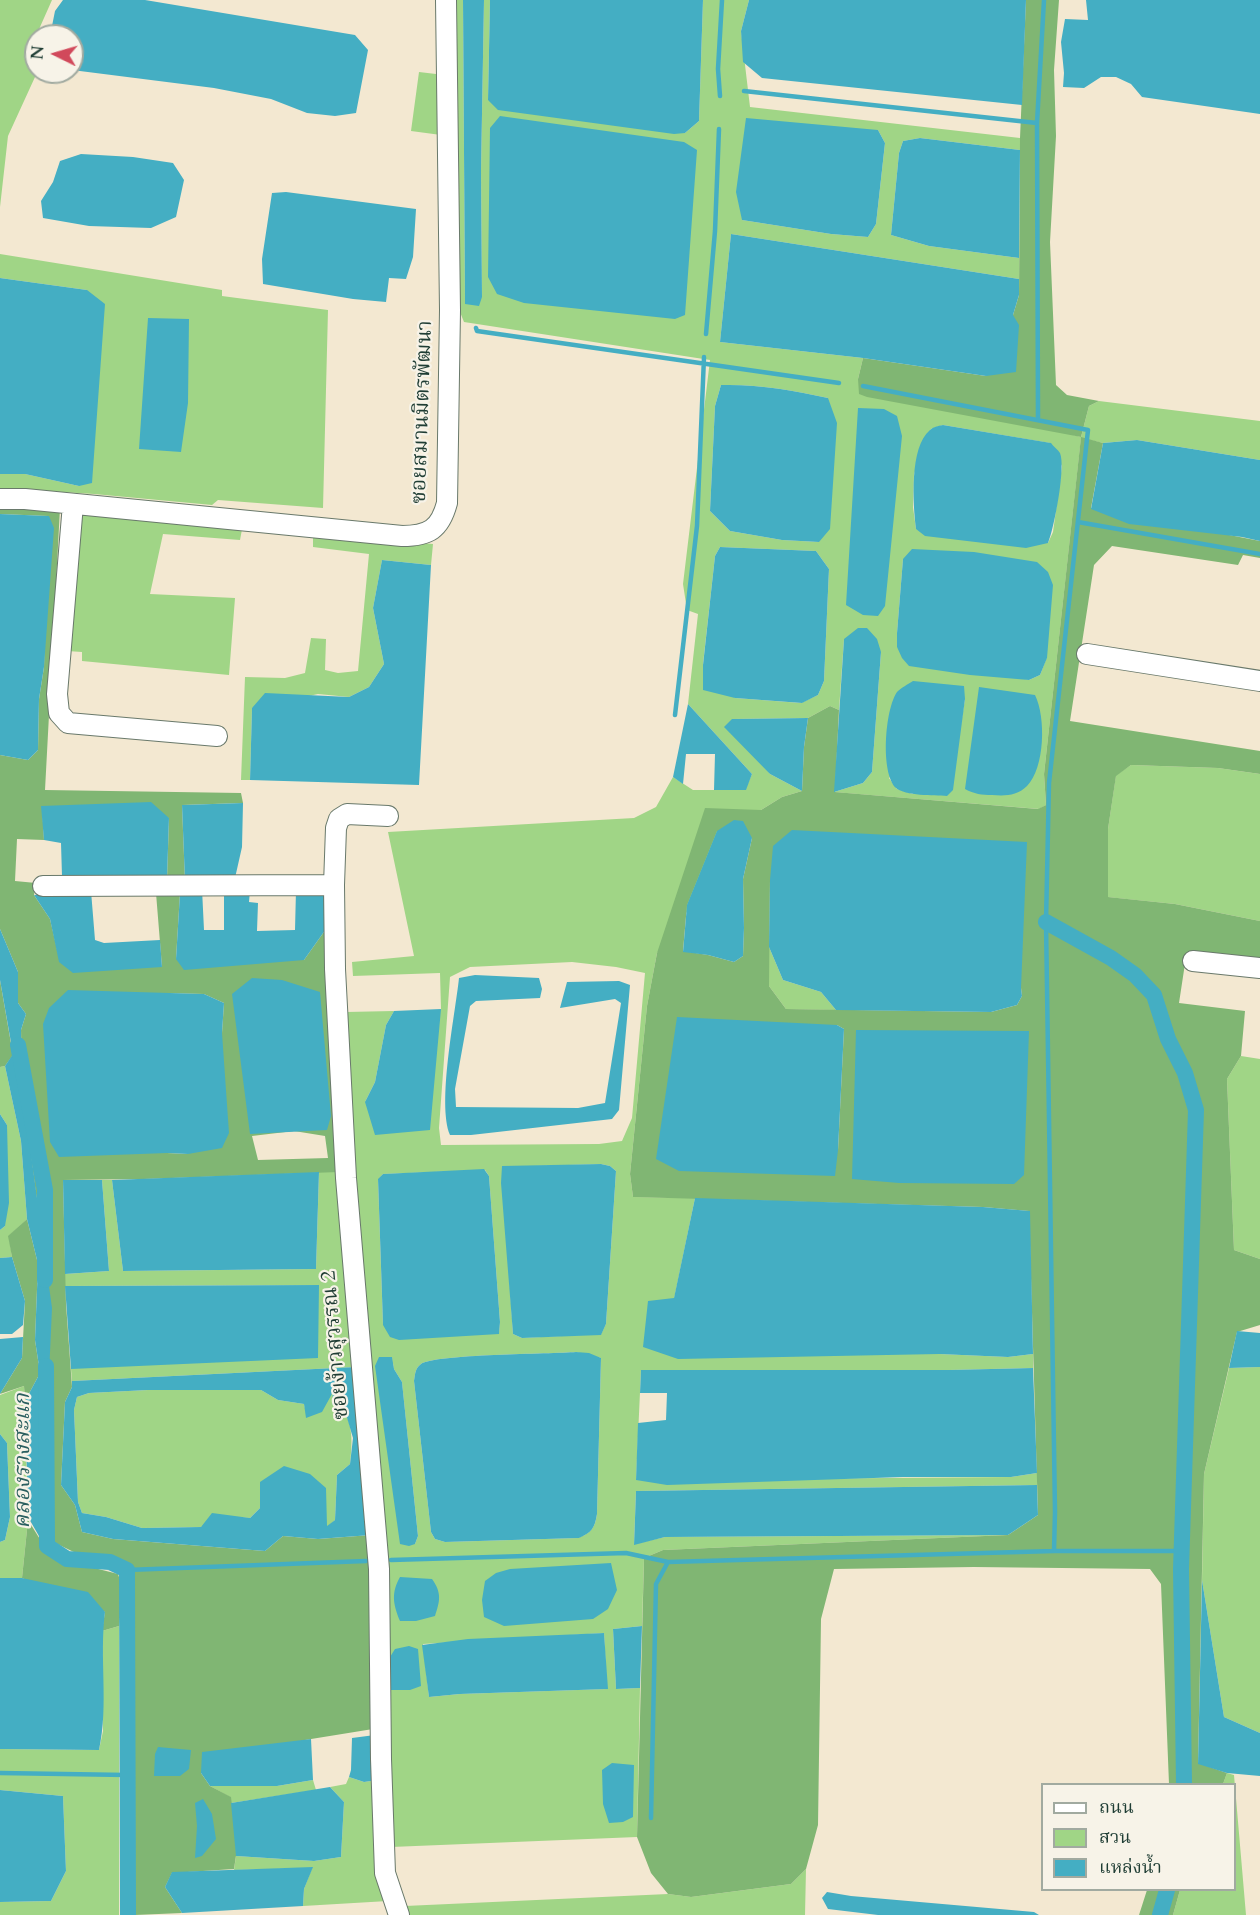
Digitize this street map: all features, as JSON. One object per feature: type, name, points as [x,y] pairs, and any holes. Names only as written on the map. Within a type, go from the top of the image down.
[{"type":"street","name":"ซอยสมานมิตรพัฒนา","points":[[0,498],[402,536],[427,533],[437,527],[444,516],[447,503],[450,310],[446,0]]},
{"type":"street","points":[[73,504],[57,694],[59,713],[68,723],[217,736]]},
{"type":"street","points":[[1087,654],[1260,681]]},
{"type":"street","name":"ซอยง้าวสุวรรณ 2","points":[[388,816],[347,814],[339,819],[336,828],[334,885],[336,980],[346,1178],[379,1569],[381,1759],[386,1873],[399,1915]]},
{"type":"street","points":[[43,886],[334,885]]},
{"type":"street","points":[[1192,961],[1260,968]]},
{"type":"green space","points":[[0,0],[52,0],[41,24],[24,24],[24,84],[32,84],[8,136],[0,207]]},
{"type":"green space","points":[[455,0],[463,0],[465,304],[482,297],[481,171],[484,0],[490,0],[488,100],[685,133],[699,121],[703,0],[749,0],[741,31],[750,107],[1020,138],[1020,150],[920,138],[903,141],[899,153],[891,235],[929,246],[1019,258],[1019,279],[731,234],[720,342],[863,358],[858,379],[1081,437],[1089,406],[1099,401],[1260,421],[1260,460],[1137,440],[1103,443],[1081,438],[1044,774],[1046,805],[1039,809],[834,792],[863,783],[872,772],[881,652],[844,639],[839,710],[830,706],[808,718],[732,719],[770,774],[802,791],[782,797],[761,810],[657,953],[647,1006],[630,1174],[633,1197],[695,1198],[674,1299],[939,1354],[1008,1357],[1033,1354],[1033,1368],[641,1370],[636,1480],[1011,1477],[1037,1473],[1037,1485],[636,1491],[634,1544],[665,1537],[1008,1535],[663,1550],[644,1558],[642,1626],[613,1629],[616,1689],[640,1688],[637,1837],[391,1847],[349,1138],[346,1012],[394,1011],[386,1025],[375,1082],[365,1102],[441,1009],[440,973],[353,976],[352,962],[414,956],[388,832],[634,818],[656,807],[673,777],[693,790],[745,790],[752,774],[688,704],[698,614],[687,610],[683,584],[710,360],[464,322],[456,302]],"holes":[[[878,130],[885,143],[876,224],[868,237],[831,234],[742,220]],[[721,385],[775,388],[828,398],[819,542],[782,540],[730,531],[710,511],[715,406]],[[943,425],[1050,443],[1062,466],[1053,532],[1048,543],[916,529],[913,507],[914,474],[931,429]],[[720,547],[816,551],[829,569],[824,681],[818,695],[801,703],[735,698],[703,664],[715,556]],[[903,559],[1047,657],[1040,675],[1029,680],[897,647]],[[965,699],[960,730],[913,794],[897,789],[889,778]],[[572,962],[645,973],[632,1118],[622,1141],[599,1144],[441,1145],[439,1128],[450,977],[470,967]],[[601,1164],[610,1166],[616,1171],[606,1324],[601,1334],[522,1338],[513,1334],[502,1167]],[[485,1170],[489,1176],[499,1333],[383,1325],[378,1180],[383,1174]],[[576,1352],[601,1358],[597,1514],[594,1526],[578,1538],[445,1542],[435,1539],[431,1532],[414,1381],[416,1372],[421,1364],[431,1361],[494,1355]],[[392,1357],[394,1369],[402,1382],[418,1536],[415,1544]],[[604,1633],[607,1689],[429,1697],[423,1644]]]},
{"type":"green space","points":[[1026,0],[1059,0],[1054,70],[1056,136],[1050,242],[1056,385],[1067,395],[1099,401],[1089,406],[1081,437],[859,394],[858,379],[863,358],[986,376],[1013,315],[1019,295],[1020,138]]},
{"type":"green space","points":[[419,72],[436,74],[442,82],[441,135],[411,131]]},
{"type":"green space","points":[[0,254],[222,290],[222,296],[328,310],[323,508],[218,500],[212,505],[0,488],[0,474],[25,474],[79,486],[87,290],[0,278]]},
{"type":"green space","points":[[1081,437],[1103,443],[1091,508],[1260,541],[1260,558],[1243,555],[1238,565],[1112,546],[1094,565],[1070,721],[1260,751],[1260,774],[1218,768],[1131,765],[1116,776],[1108,829],[1108,897],[1175,904],[1260,921],[1260,959],[1186,957],[1179,1003],[1245,1011],[1241,1056],[1227,1079],[1234,1250],[1260,1259],[1260,1325],[1237,1332],[1204,1474],[1198,1763],[1227,1773],[1223,1783],[1169,1783],[1161,1584],[1150,1569],[974,1567],[834,1569],[821,1619],[818,1825],[806,1869],[791,1884],[691,1897],[668,1894],[651,1873],[637,1837],[644,1558],[663,1550],[1008,1535],[1038,1515],[1029,1211],[983,1207],[633,1197],[630,1174],[647,1006],[657,953],[705,808],[761,810],[782,797],[802,791],[808,718],[830,706],[839,710],[835,792],[1038,809],[1046,805],[1044,774]],"holes":[[[717,831],[752,838],[743,879],[743,956],[734,962],[683,951],[687,905]],[[770,880],[1021,988],[1022,996],[1017,1005],[991,1012],[786,1009],[769,986]],[[837,1025],[844,1029],[838,1150]]]},
{"type":"green space","points":[[0,506],[60,508],[45,790],[241,793],[243,803],[182,805],[185,881],[167,879],[169,818],[42,806],[44,840],[17,839],[15,881],[36,883],[34,895],[50,919],[60,962],[162,967],[156,893],[180,893],[176,959],[304,960],[326,929],[339,1172],[63,1180],[66,1304],[72,1387],[65,1402],[61,1485],[75,1505],[82,1532],[113,1539],[265,1551],[283,1536],[318,1539],[371,1535],[373,1729],[305,1740],[201,1773],[210,1786],[231,1797],[237,1849],[234,1869],[172,1873],[165,1887],[182,1913],[135,1915],[133,1898],[135,1647],[132,1578],[119,1558],[80,1555],[49,1540],[42,1488],[39,1417],[49,1375],[40,1224],[22,1088],[21,1030],[26,1014],[18,1003],[18,972],[0,929],[0,755],[28,760],[38,750],[39,699],[44,667],[48,516],[0,514]],"holes":[[[252,978],[326,1130],[311,1130]],[[164,993],[204,994],[224,1003],[222,1033],[188,1154],[167,1153]],[[294,1131],[325,1136],[328,1158],[258,1160],[252,1136]]]},
{"type":"green space","points":[[77,512],[243,524],[240,540],[163,534],[150,594],[235,598],[229,675],[82,661],[82,652],[67,651]]},
{"type":"green space","points":[[313,535],[433,544],[431,565],[382,560],[373,608],[384,664],[369,687],[349,697],[318,694],[252,708],[250,780],[241,780],[245,677],[285,678],[305,673],[311,638],[326,639],[325,670],[338,673],[358,671],[369,554],[313,547]]},
{"type":"green space","points":[[1131,765],[1218,768],[1260,774],[1260,921],[1175,904],[1107,897],[1108,829],[1116,775]]},
{"type":"green space","points":[[769,947],[783,980],[821,992],[836,1010],[786,1009],[769,986]]},
{"type":"green space","points":[[0,980],[13,1055],[5,1066],[0,1067]]},
{"type":"green space","points":[[1241,1056],[1260,1059],[1260,1259],[1234,1250],[1227,1079]]},
{"type":"green space","points":[[5,1066],[21,1141],[27,1219],[9,1236],[12,1257],[0,1258],[0,1230],[5,1226],[7,1125],[0,1114],[0,1067]]},
{"type":"green space","points":[[319,1172],[339,1172],[356,1367],[72,1381],[71,1369],[319,1285],[65,1286],[65,1274],[109,1271],[102,1180],[112,1180],[123,1271],[316,1269]]},
{"type":"green space","points":[[27,1219],[38,1264],[35,1340],[40,1373],[25,1401],[24,1386],[0,1394],[22,1358],[25,1301],[8,1236]]},
{"type":"green space","points":[[1260,1367],[1260,1733],[1224,1717],[1202,1580],[1204,1474],[1229,1368]]},
{"type":"green space","points":[[24,1386],[28,1520],[22,1578],[0,1578],[0,1542],[5,1540],[10,1517],[7,1443],[0,1434],[0,1395]]},
{"type":"green space","points":[[148,1390],[261,1390],[278,1400],[304,1404],[307,1417],[333,1390],[344,1409],[350,1426],[352,1442],[350,1464],[337,1475],[335,1520],[327,1527],[261,1482],[260,1508],[250,1518],[234,1517],[201,1527],[142,1528],[106,1517],[82,1513],[78,1502],[74,1410],[77,1397],[89,1393]]},
{"type":"green space","points":[[28,1520],[51,1557],[118,1574],[123,1590],[119,1626],[102,1631],[105,1612],[22,1578]]},
{"type":"green space","points":[[119,1626],[119,1915],[0,1915],[0,1902],[51,1901],[66,1871],[63,1796],[0,1790],[0,1749],[99,1750],[103,1731],[102,1631]]},
{"type":"green space","points":[[1227,1773],[1234,1775],[1235,1783],[1223,1783]]},
{"type":"green space","points":[[349,1777],[364,1782],[378,1780],[388,1901],[303,1906],[304,1889],[312,1868],[234,1870],[236,1856],[314,1861],[341,1857],[344,1802],[330,1787],[346,1784]]},
{"type":"green space","points":[[313,1780],[316,1790],[231,1803],[230,1797],[210,1786],[277,1786]]},
{"type":"green space","points":[[1236,1798],[1246,1915],[1173,1915],[1180,1891],[1236,1891]]},
{"type":"green space","points":[[806,1869],[805,1915],[406,1915],[405,1906],[668,1894],[691,1897],[791,1884]]},
{"type":"green space","points":[[1147,1891],[1180,1891],[1173,1915],[1139,1915]]},
{"type":"water","points":[[63,0],[145,0],[355,35],[368,50],[356,113],[335,116],[307,113],[271,99],[214,88],[84,72],[84,24],[52,24],[55,11]]},
{"type":"water","points":[[463,0],[484,0],[481,171],[482,297],[479,306],[465,304]]},
{"type":"water","points":[[490,0],[703,0],[699,121],[685,133],[674,134],[498,110],[488,100]]},
{"type":"water","points":[[749,0],[1026,0],[1022,105],[762,78],[743,62],[741,31]]},
{"type":"water","points":[[1086,0],[1260,0],[1260,114],[1142,97],[1131,84],[1116,77],[1101,77],[1084,88],[1063,87],[1061,42],[1065,19],[1088,20]]},
{"type":"water","points":[[500,116],[684,142],[697,150],[685,315],[675,319],[524,303],[497,294],[488,277],[490,128]]},
{"type":"water","points":[[746,118],[878,130],[885,143],[876,224],[868,237],[831,234],[742,220],[736,192]]},
{"type":"water","points":[[920,138],[1020,150],[1019,258],[929,246],[891,235],[899,153],[903,141]]},
{"type":"water","points":[[81,154],[133,157],[173,163],[184,180],[176,217],[151,228],[89,226],[43,218],[41,201],[53,182],[60,161]]},
{"type":"water","points":[[286,192],[416,209],[413,257],[406,279],[389,278],[386,302],[353,299],[263,284],[262,259],[272,193]]},
{"type":"water","points":[[731,234],[1019,279],[1019,295],[1013,315],[1019,325],[1016,372],[986,376],[863,358],[720,342]]},
{"type":"water","points":[[0,278],[87,290],[105,304],[92,483],[79,486],[25,474],[0,474]]},
{"type":"water","points":[[148,318],[189,319],[188,403],[181,452],[139,449]]},
{"type":"water","points":[[721,385],[775,388],[828,398],[837,423],[830,529],[819,542],[782,540],[730,531],[710,511],[715,406]]},
{"type":"water","points":[[858,408],[884,409],[897,416],[902,436],[885,606],[878,616],[863,615],[846,605]]},
{"type":"water","points":[[943,425],[1051,443],[1060,453],[1062,471],[1056,512],[1048,543],[1026,548],[925,536],[916,529],[914,477],[919,449],[923,438],[930,430]]},
{"type":"water","points":[[1137,440],[1260,460],[1260,541],[1129,524],[1091,509],[1103,443]]},
{"type":"water","points":[[0,514],[49,516],[54,528],[44,667],[39,699],[38,750],[28,760],[0,755]]},
{"type":"water","points":[[720,547],[816,551],[829,569],[824,681],[818,695],[802,703],[735,698],[703,690],[703,665],[715,556]]},
{"type":"water","points":[[912,549],[974,552],[1037,562],[1048,572],[1053,585],[1047,658],[1040,675],[1029,680],[970,675],[909,666],[897,647],[897,633],[903,559]]},
{"type":"water","points":[[382,560],[431,565],[419,785],[250,780],[252,708],[265,693],[349,697],[369,687],[384,664],[373,608]]},
{"type":"water","points":[[858,628],[867,628],[877,639],[881,652],[872,772],[863,783],[834,792],[844,639]]},
{"type":"water","points":[[913,681],[964,686],[965,699],[953,790],[947,796],[920,795],[900,791],[891,780],[886,756],[890,712],[897,692]]},
{"type":"water","points":[[979,687],[1035,695],[1039,704],[1042,742],[1037,767],[1027,786],[1015,794],[985,795],[965,789]]},
{"type":"water","points":[[688,704],[752,774],[746,790],[714,790],[715,754],[686,754],[683,784],[673,777]]},
{"type":"water","points":[[808,718],[802,791],[770,774],[724,727],[732,719]]},
{"type":"water","points":[[151,802],[169,818],[167,879],[62,876],[61,843],[44,840],[41,806]]},
{"type":"water","points":[[243,803],[242,847],[235,878],[185,881],[182,805]]},
{"type":"water","points":[[734,820],[743,821],[752,838],[743,879],[743,956],[734,962],[708,955],[683,952],[687,905],[717,831]]},
{"type":"water","points":[[792,830],[1027,842],[1022,996],[1017,1005],[991,1012],[836,1010],[821,992],[783,980],[769,947],[770,880],[773,846]]},
{"type":"water","points":[[202,889],[204,930],[224,930],[224,891],[250,890],[249,902],[258,903],[257,931],[295,930],[296,890],[325,892],[326,929],[304,960],[184,970],[176,959],[180,893]]},
{"type":"water","points":[[91,891],[95,940],[104,943],[160,940],[162,967],[73,973],[59,962],[50,919],[34,895]]},
{"type":"water","points":[[0,929],[18,972],[18,1003],[26,1014],[21,1030],[22,1088],[52,1308],[49,1375],[39,1418],[42,1488],[51,1557],[28,1517],[25,1401],[40,1373],[35,1340],[38,1264],[27,1219],[21,1141],[5,1066],[13,1054],[0,980]]},
{"type":"water","points":[[475,975],[539,978],[542,989],[540,998],[476,1001],[470,1006],[455,1089],[456,1107],[578,1108],[605,1103],[621,1003],[615,999],[560,1008],[567,982],[619,981],[630,985],[619,1110],[612,1119],[471,1135],[450,1135],[446,1121],[446,1081],[459,978]]},
{"type":"water","points":[[252,978],[282,980],[320,992],[331,1116],[327,1130],[250,1134],[232,994]]},
{"type":"water","points":[[68,990],[204,994],[224,1003],[222,1033],[229,1133],[222,1148],[188,1154],[59,1157],[50,1142],[43,1024],[49,1008]]},
{"type":"water","points":[[441,1009],[430,1130],[375,1135],[365,1102],[375,1082],[386,1025],[394,1011]]},
{"type":"water","points":[[677,1017],[837,1025],[844,1029],[835,1176],[679,1171],[656,1159]]},
{"type":"water","points":[[856,1030],[1029,1031],[1024,1175],[1014,1184],[899,1183],[852,1179]]},
{"type":"water","points":[[0,1114],[7,1125],[9,1203],[5,1226],[0,1230]]},
{"type":"water","points":[[601,1164],[610,1166],[616,1171],[606,1324],[601,1335],[522,1338],[513,1334],[501,1183],[502,1166]]},
{"type":"water","points":[[484,1169],[489,1176],[499,1334],[399,1340],[390,1337],[383,1325],[378,1179],[383,1174]]},
{"type":"water","points":[[319,1172],[316,1269],[123,1271],[112,1180]]},
{"type":"water","points":[[63,1180],[102,1180],[109,1271],[65,1274]]},
{"type":"water","points":[[695,1198],[983,1207],[1030,1211],[1033,1354],[1008,1357],[939,1354],[678,1359],[643,1347],[648,1301],[674,1298]]},
{"type":"water","points":[[12,1257],[25,1301],[23,1325],[12,1334],[0,1334],[0,1258]]},
{"type":"water","points":[[319,1285],[318,1358],[71,1369],[65,1286]]},
{"type":"water","points":[[1237,1331],[1260,1333],[1260,1367],[1229,1368]]},
{"type":"water","points":[[23,1337],[22,1358],[0,1394],[0,1339]]},
{"type":"water","points":[[589,1353],[601,1358],[597,1514],[592,1529],[579,1538],[445,1542],[435,1539],[431,1532],[414,1381],[421,1364],[448,1358]]},
{"type":"water","points":[[379,1357],[392,1357],[394,1369],[402,1382],[418,1536],[415,1544],[409,1546],[400,1544],[375,1366]]},
{"type":"water","points":[[356,1367],[371,1535],[318,1539],[283,1536],[265,1551],[113,1539],[82,1532],[75,1505],[61,1485],[65,1402],[72,1387],[72,1381]],"holes":[[[148,1390],[261,1390],[278,1400],[304,1404],[306,1418],[322,1412],[333,1392],[332,1404],[345,1411],[353,1438],[350,1464],[337,1475],[335,1520],[327,1526],[326,1488],[310,1474],[284,1466],[260,1482],[260,1508],[250,1518],[212,1513],[201,1527],[142,1528],[106,1517],[82,1513],[78,1502],[74,1410],[77,1397],[89,1393]]]},
{"type":"water","points":[[1033,1368],[1037,1473],[1011,1477],[903,1477],[667,1485],[636,1480],[638,1423],[666,1420],[667,1393],[640,1393],[641,1370]]},
{"type":"water","points":[[0,1434],[7,1443],[10,1517],[5,1540],[0,1542]]},
{"type":"water","points":[[1037,1485],[1038,1515],[1008,1535],[665,1537],[634,1545],[636,1491]]},
{"type":"water","points":[[611,1563],[617,1590],[608,1609],[593,1619],[504,1626],[484,1617],[482,1600],[485,1581],[496,1573],[510,1569]]},
{"type":"water","points":[[400,1577],[432,1579],[439,1597],[435,1616],[416,1621],[400,1621],[394,1599],[395,1588]]},
{"type":"water","points":[[0,1578],[22,1578],[88,1592],[105,1612],[103,1629],[104,1699],[99,1750],[0,1749]]},
{"type":"water","points":[[1202,1580],[1224,1717],[1260,1733],[1260,1776],[1227,1773],[1198,1764]]},
{"type":"water","points":[[642,1626],[640,1688],[616,1689],[613,1629]]},
{"type":"water","points":[[604,1633],[608,1689],[429,1697],[422,1645],[468,1639]]},
{"type":"water","points":[[409,1646],[418,1649],[421,1686],[410,1690],[391,1690],[390,1657],[395,1649]]},
{"type":"water","points":[[375,1735],[378,1780],[364,1782],[349,1777],[352,1738]]},
{"type":"water","points":[[311,1739],[313,1780],[277,1786],[210,1786],[201,1773],[202,1752]]},
{"type":"water","points":[[158,1747],[191,1750],[189,1769],[180,1776],[154,1776],[155,1754]]},
{"type":"water","points":[[612,1763],[634,1765],[633,1817],[623,1822],[609,1823],[603,1804],[602,1770]]},
{"type":"water","points":[[330,1787],[344,1802],[341,1857],[314,1861],[236,1856],[231,1803]]},
{"type":"water","points":[[0,1790],[63,1796],[66,1871],[51,1901],[0,1902]]},
{"type":"water","points":[[203,1799],[212,1814],[216,1839],[202,1856],[195,1858],[197,1826],[195,1803]]},
{"type":"water","points":[[313,1867],[304,1889],[303,1906],[182,1913],[165,1887],[172,1872]]},
{"type":"water","points":[[827,1892],[1034,1912],[1039,1915],[878,1915],[828,1909],[822,1898]]},
{"type":"waterway","points":[[720,96],[718,69],[722,0]]},
{"type":"waterway","points":[[1038,420],[1037,123],[1044,0]]},
{"type":"waterway","points":[[744,91],[1037,123]]},
{"type":"waterway","points":[[706,334],[715,231],[719,129]]},
{"type":"waterway","points":[[476,328],[477,331],[839,383]]},
{"type":"waterway","points":[[675,715],[697,526],[704,357]]},
{"type":"waterway","points":[[863,386],[1088,430],[1049,783],[1046,922],[1054,1551]]},
{"type":"waterway","points":[[1078,522],[1260,554]]},
{"type":"waterway","points":[[1046,922],[1111,958],[1135,975],[1154,995],[1168,1039],[1185,1073],[1196,1110],[1181,1569],[1184,1783]]},
{"type":"waterway","name":"คลองรางสะแก","points":[[18,1045],[45,1190],[45,1280]]},
{"type":"waterway","name":"คลองรางสะแก","points":[[46,1366],[47,1546],[67,1559],[110,1562],[127,1570],[128,1915]]},
{"type":"waterway","points":[[651,1818],[656,1584],[668,1562],[1054,1551],[1182,1551]]},
{"type":"waterway","points":[[391,1560],[626,1553],[668,1562]]},
{"type":"waterway","points":[[127,1570],[366,1561]]},
{"type":"waterway","points":[[0,1773],[127,1775]]},
{"type":"waterway","points":[[1160,1915],[1167,1891]]}]
